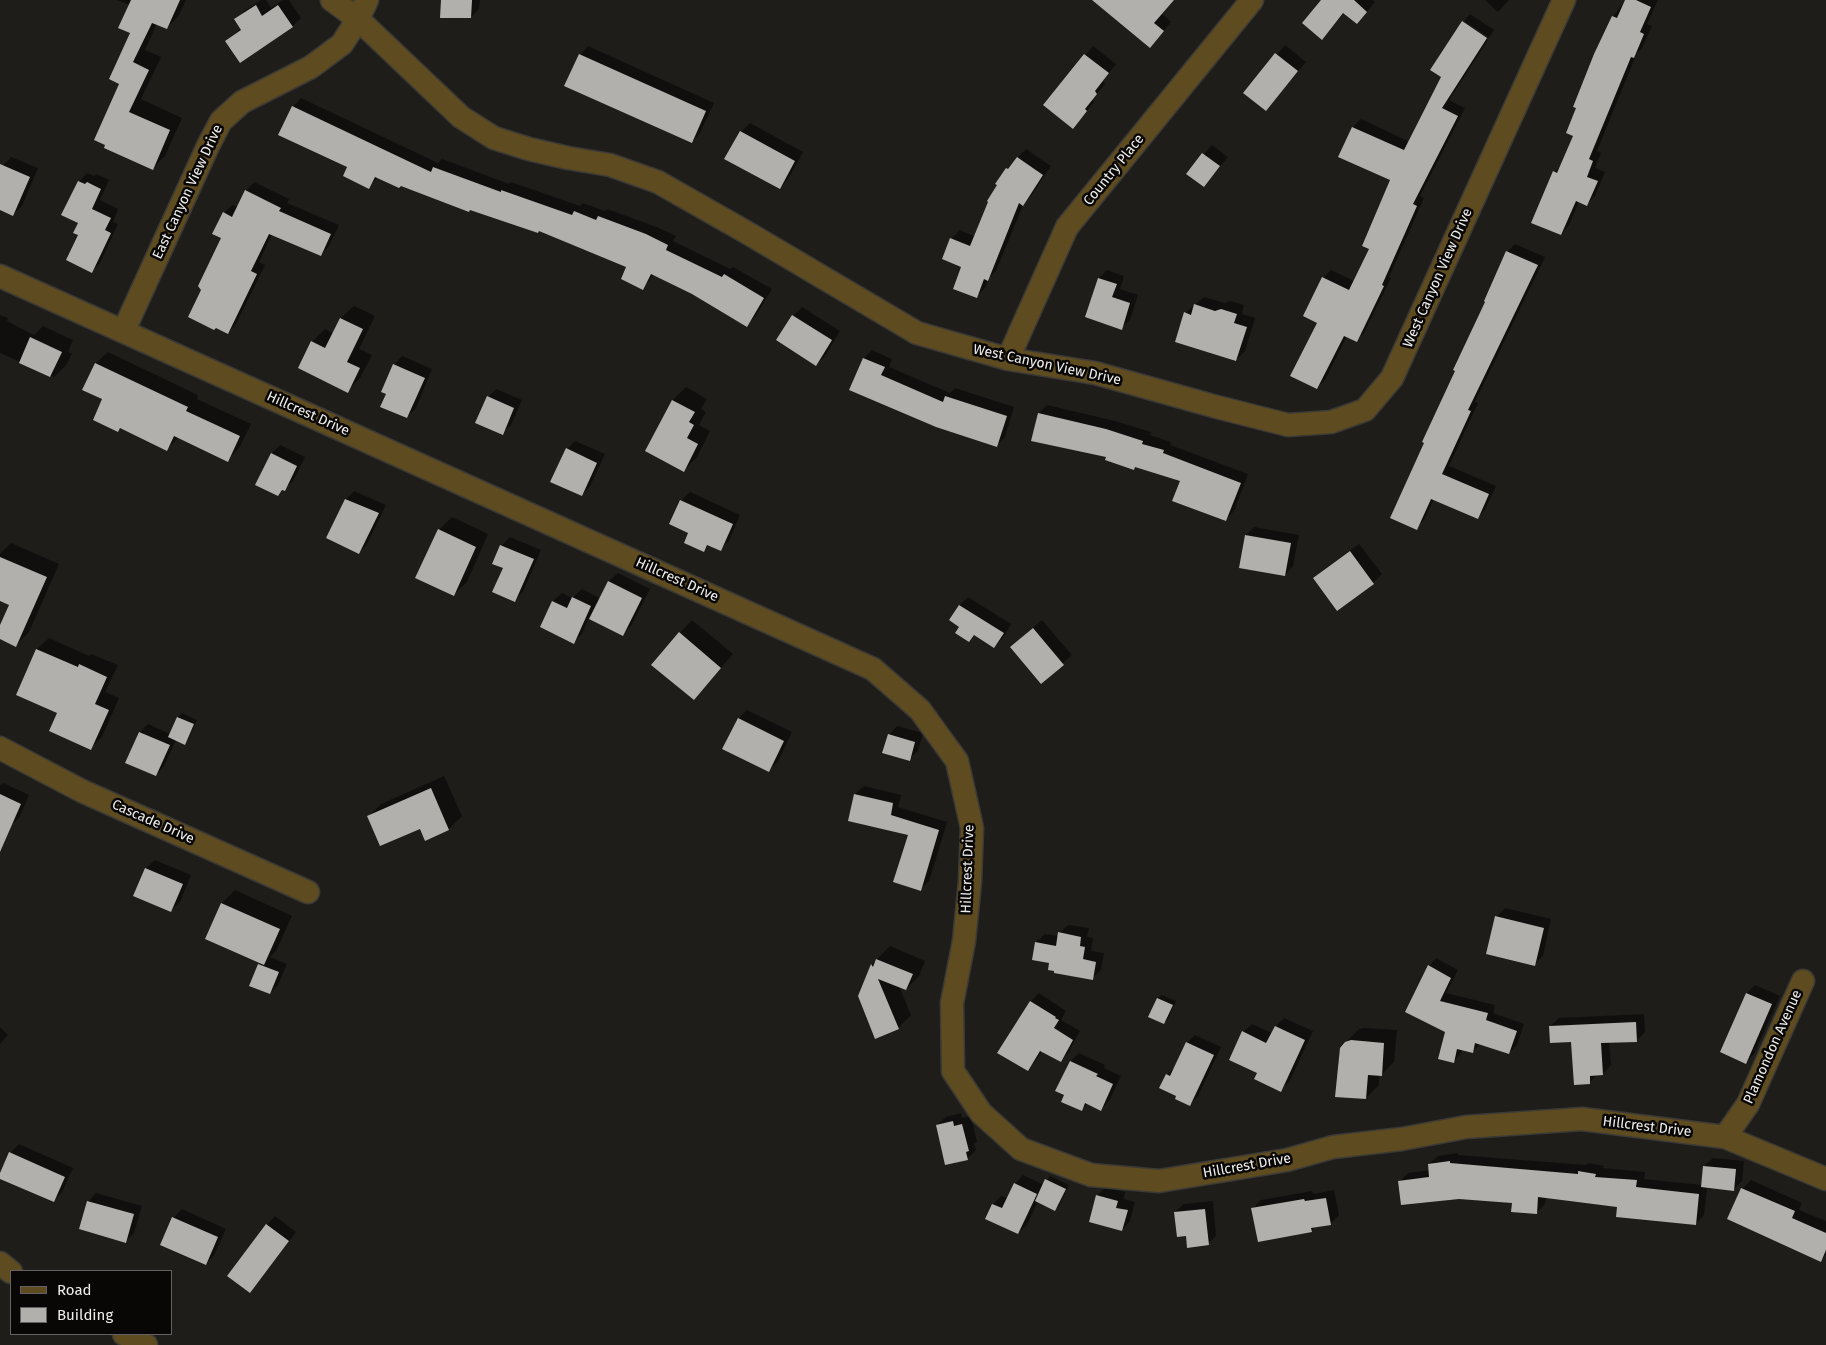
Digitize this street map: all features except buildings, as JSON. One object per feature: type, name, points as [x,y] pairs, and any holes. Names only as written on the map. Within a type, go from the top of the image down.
[{"type":"street","name":"West Canyon View Drive","points":[[332,0],[363,9],[461,117],[494,138],[529,149],[610,165],[658,182],[917,333],[1008,359],[1095,373],[1288,425],[1331,422],[1365,410],[1392,378],[1564,0]]},
{"type":"street","name":"Country Place","points":[[1008,359],[1067,227],[1252,0]]},
{"type":"street","name":"East Canyon View Drive","points":[[124,330],[221,121],[242,102],[311,67],[342,44],[363,9]]},
{"type":"street","name":"Hillcrest Drive","points":[[0,276],[124,330],[873,669],[920,710],[957,760],[972,828],[970,882],[965,931],[952,1003],[953,1072],[981,1113],[1021,1149],[1091,1175],[1159,1181],[1287,1160],[1333,1147],[1466,1127],[1582,1119],[1725,1137],[1826,1179]]},
{"type":"street","name":"Cascade Drive","points":[[0,748],[82,791],[308,892]]},
{"type":"street","name":"Plamondon Avenue","points":[[1725,1137],[1748,1104],[1803,981]]},
{"type":"street","points":[[0,1263],[10,1271]]},
{"type":"street","points":[[126,1335],[146,1345]]}]
